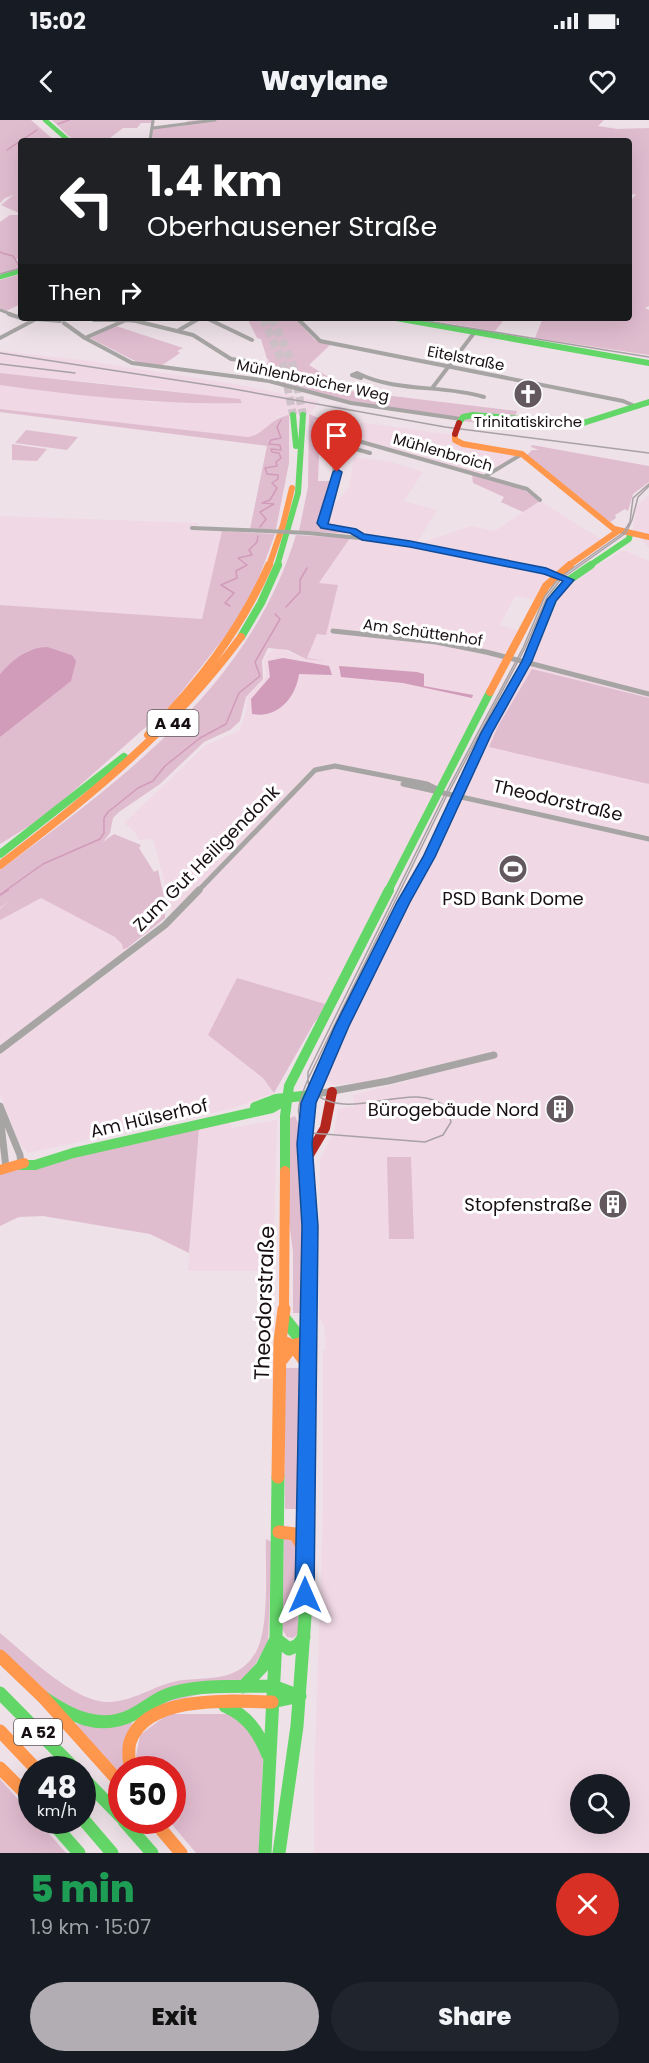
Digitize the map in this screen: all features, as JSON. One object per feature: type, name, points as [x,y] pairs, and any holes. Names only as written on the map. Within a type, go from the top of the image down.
[{"type":"main road","points":[[35,120],[55,138]]},
{"type":"main road","points":[[45,120],[66,138]]},
{"type":"main road","points":[[0,277],[18,272]]},
{"type":"main road","points":[[412,321],[649,363]]},
{"type":"main road","points":[[649,402],[580,424],[476,415],[460,421],[455,434],[455,440],[464,444],[501,448],[522,454],[618,531],[649,537]]},
{"type":"main road","name":"A 44","points":[[0,865],[104,786],[169,727],[224,663],[258,613],[274,581],[303,465],[298,415]]},
{"type":"main road","name":"Theodorstraße","points":[[265,1853],[268,1755],[276,1639],[280,1341],[284,1318],[286,1100],[289,1086],[393,885],[439,790],[478,720],[542,594],[556,574],[618,531]]},
{"type":"main road","name":"A 44","points":[[0,854],[97,781],[185,698],[215,661],[248,612],[287,532]]},
{"type":"main road","name":"Theodorstraße","points":[[279,1853],[300,1696],[304,1637],[310,1226],[305,1130],[311,1095],[404,902],[429,857],[486,733],[527,661],[552,600],[569,580],[628,540],[630,534]]},
{"type":"main road","points":[[478,720],[477,731],[486,733]]},
{"type":"main road","points":[[393,885],[392,896],[404,902]]},
{"type":"main road","points":[[306,1160],[325,1128],[332,1092]]},
{"type":"main road","name":"Am Hülserhof","points":[[3,1169],[44,1163],[73,1153],[232,1116],[276,1100],[311,1095]]},
{"type":"main road","points":[[284,1318],[298,1336],[307,1342]]},
{"type":"main road","points":[[280,1341],[292,1345],[307,1364]]},
{"type":"main road","points":[[280,1365],[285,1351],[292,1345],[307,1342]]},
{"type":"main road","points":[[279,1532],[295,1534],[305,1551]]},
{"type":"main road","points":[[243,1686],[262,1666],[276,1639],[289,1648],[298,1645],[304,1637]]},
{"type":"main road","points":[[0,1656],[44,1697],[108,1769]]},
{"type":"main road","points":[[44,1697],[80,1720],[107,1723],[129,1717],[151,1702],[172,1693],[243,1686],[273,1686],[300,1696]]},
{"type":"main road","name":"A 52","points":[[0,1693],[62,1756]]},
{"type":"main road","points":[[130,1756],[130,1743],[143,1721],[165,1708],[272,1702],[300,1696]]},
{"type":"main road","points":[[215,1704],[247,1716],[256,1726],[268,1755]]},
{"type":"main road","name":"A 52","points":[[0,1731],[24,1756]]},
{"type":"main road","points":[[0,1767],[18,1786]]},
{"type":"main road","points":[[96,1791],[108,1804]]},
{"type":"main road","points":[[60,1834],[72,1853]]},
{"type":"main road","points":[[63,1834],[78,1853]]},
{"type":"main road","points":[[96,1834],[112,1853]]},
{"type":"main road","points":[[136,1834],[152,1853]]},
{"type":"main road","points":[[166,1834],[182,1853]]},
{"type":"street","points":[[151,138],[153,120]]},
{"type":"street","points":[[153,128],[215,120]]},
{"type":"street","name":"Mühlenbroicher Weg","points":[[0,310],[18,317]]},
{"type":"street","points":[[0,338],[32,321]]},
{"type":"street","name":"Mühlenbroicher Weg","points":[[64,321],[85,338],[132,363],[270,381],[351,403],[460,421]]},
{"type":"street","points":[[85,338],[124,321]]},
{"type":"street","points":[[131,321],[179,330],[210,344],[227,358],[262,363]]},
{"type":"street","points":[[179,330],[195,321]]},
{"type":"street","points":[[212,321],[252,340]]},
{"type":"street","name":"Eitelstraße","points":[[300,321],[320,341],[623,401],[637,406]]},
{"type":"street","points":[[433,387],[474,333]]},
{"type":"street","points":[[361,378],[433,387],[484,397]]},
{"type":"street","name":"Mühlenbroich","points":[[323,419],[325,430],[335,434],[526,489],[540,500]]},
{"type":"street","name":"Mühlenbroich","points":[[335,434],[330,442],[370,453]]},
{"type":"street","points":[[484,477],[522,454]]},
{"type":"street","points":[[334,460],[337,472],[336,482],[328,495],[322,524],[353,531],[362,537]]},
{"type":"street","points":[[192,528],[362,537],[410,544],[556,574],[569,580]]},
{"type":"street","name":"Am Schüttenhof","points":[[333,631],[436,642],[511,657]]},
{"type":"street","points":[[511,657],[649,694]]},
{"type":"street","name":"Zum Gut Heiligendonk","points":[[0,1050],[165,925],[311,773],[322,767],[334,766],[385,778],[422,790],[439,790]]},
{"type":"street","name":"Theodorstraße","points":[[439,790],[649,839]]},
{"type":"street","points":[[311,1095],[388,1082],[494,1055]]},
{"type":"street","points":[[0,1106],[20,1155],[21,1165]]},
{"type":"street","points":[[3,1115],[1,1124],[3,1169]]},
{"type":"shaded area","points":[[0,120],[31,120],[52,138],[18,138],[18,213],[1,205],[13,195],[0,203]]},
{"type":"shaded area","points":[[52,120],[154,120],[155,123],[141,123],[137,128],[123,128],[110,138],[71,138]]},
{"type":"shaded area","points":[[198,120],[604,120],[598,126],[617,129],[649,128],[649,306],[645,308],[649,310],[649,355],[535,338],[542,321],[632,321],[632,199],[636,194],[632,195],[632,138],[149,138],[154,128],[182,126],[187,121]]},
{"type":"shaded area","points":[[10,215],[18,215],[18,259],[14,260],[18,268],[0,274],[0,222]]},
{"type":"shaded area","points":[[18,275],[18,305],[6,311],[0,308],[0,280]]},
{"type":"shaded area","points":[[248,321],[298,321],[315,340],[330,345],[309,365],[351,391],[517,411],[515,417],[465,415],[458,417],[357,403],[267,378],[274,367],[266,365],[269,360],[261,339],[257,338]]},
{"type":"shaded area","points":[[433,321],[503,321],[495,331]]},
{"type":"shaded area","points":[[116,326],[183,348],[177,351],[180,353],[161,366],[141,364],[90,338]]},
{"type":"shaded area","points":[[0,351],[82,360],[240,385],[319,401],[311,413],[291,413],[278,417],[257,435],[248,437],[0,409],[0,385],[149,402],[241,402],[161,389],[0,373]]},
{"type":"shaded area","points":[[0,373],[240,399],[242,403],[150,401],[30,389],[0,385]]},
{"type":"shaded area","points":[[0,409],[248,437],[254,436],[277,419],[289,415],[289,463],[276,529],[250,529],[267,446],[0,412]]},
{"type":"shaded area","points":[[309,414],[321,419],[314,420],[319,455],[318,481],[330,481],[333,485],[327,495],[320,526],[354,534],[299,531],[308,487]]},
{"type":"shaded area","points":[[323,417],[453,435],[452,439],[518,456],[485,476],[330,432],[325,427]]},
{"type":"shaded area","points":[[468,417],[565,424],[566,428],[514,427],[462,421]]},
{"type":"shaded area","points":[[26,430],[78,437],[67,450],[15,443]]},
{"type":"shaded area","points":[[12,444],[47,449],[37,461],[12,460]]},
{"type":"shaded area","points":[[532,445],[649,466],[649,482],[633,494],[628,511],[625,509],[615,515],[616,518],[610,522],[527,455],[532,450],[539,450],[531,447]]},
{"type":"shaded area","points":[[354,457],[391,462],[423,472],[404,501],[437,510],[416,544],[423,545],[424,542],[471,526],[495,531],[540,501],[601,541],[549,577],[536,600],[515,596],[500,625],[520,631],[515,642],[429,802],[329,1005],[237,978],[209,1035],[263,1078],[274,1093],[230,1109],[28,1153],[18,1142],[0,1094],[0,1054],[129,958],[169,924],[172,910],[153,839],[138,840],[136,833],[124,823],[206,745],[239,731],[245,716],[247,697],[266,677],[264,661],[267,654],[278,648],[306,659],[317,634],[326,634],[338,586],[319,584],[350,538],[363,535],[358,531],[324,523],[327,514],[349,487]]},
{"type":"shaded area","points":[[472,474],[521,488],[540,501],[523,512],[501,502],[504,497],[473,483]]},
{"type":"shaded area","points":[[649,495],[649,548],[633,530],[636,506]]},
{"type":"shaded area","points":[[0,516],[198,523],[198,530],[222,531],[202,619],[0,605]]},
{"type":"shaded area","points":[[222,531],[275,534],[257,583],[234,625],[172,704],[44,817],[0,844],[0,737],[72,655],[49,649],[32,650],[17,658],[0,674],[0,605],[202,619]]},
{"type":"shaded area","points":[[296,535],[350,538],[319,583],[338,585],[326,635],[317,634],[307,658],[325,661],[306,659],[288,650],[268,648],[262,661],[263,679],[246,697],[240,721],[230,730],[204,742],[160,784],[119,812],[113,818],[110,833],[103,842],[114,834],[141,845],[139,848],[154,872],[158,870],[165,902],[165,918],[123,949],[122,944],[115,937],[41,898],[0,920],[0,909],[9,901],[0,908],[0,870],[91,801],[135,764],[214,684],[248,638],[275,589]]},
{"type":"shaded area","points":[[623,550],[649,561],[649,1853],[314,1853],[314,1781],[323,1511],[323,1351],[326,1349],[324,1325],[319,1318],[320,1159],[334,1132],[338,1109],[355,1106],[352,1095],[412,1080],[425,1068],[368,1082],[335,1085],[323,1079],[488,738],[525,672],[556,599],[572,581]]},
{"type":"shaded area","points":[[47,647],[72,655],[76,661],[71,681],[0,737],[0,674],[21,655]]},
{"type":"shaded area","points":[[283,658],[329,666],[332,675],[299,674],[290,698],[278,710],[261,715],[252,714],[251,699],[270,677],[268,661]]},
{"type":"shaded area","points":[[339,666],[417,672],[424,674],[424,686],[473,695],[472,698],[403,683],[341,677]]},
{"type":"shaded area","points":[[532,669],[649,698],[649,784],[489,747],[498,726]]},
{"type":"shaded area","points":[[36,894],[135,945],[0,1048],[0,920]]},
{"type":"shaded area","points":[[237,978],[329,1005],[314,1023],[274,1093],[263,1078],[208,1035]]},
{"type":"shaded area","points":[[295,1116],[300,1127],[299,1163],[305,1207],[304,1313],[293,1313],[293,1252],[288,1215],[290,1118]]},
{"type":"shaded area","points":[[277,1120],[273,1271],[188,1271],[199,1129],[230,1122],[232,1128]]},
{"type":"shaded area","points":[[199,1129],[189,1253],[150,1234],[43,1216],[19,1217],[0,1226],[0,1174]]},
{"type":"shaded area","points":[[387,1157],[411,1157],[414,1239],[389,1239]]},
{"type":"shaded area","points":[[284,1368],[299,1368],[301,1509],[285,1509]]},
{"type":"shaded area","points":[[292,1536],[297,1546],[295,1598],[299,1627],[298,1634],[293,1638],[287,1637],[282,1629],[284,1539]]},
{"type":"shaded area","points":[[266,1539],[272,1542],[268,1643],[245,1681],[113,1719],[71,1713],[0,1650],[0,1633],[67,1687],[82,1695],[110,1702],[120,1701],[175,1681],[233,1673],[249,1661],[260,1641],[265,1612]]},
{"type":"shaded area","points":[[168,1714],[232,1714],[242,1718],[263,1756],[260,1853],[196,1853],[180,1834],[186,1834],[186,1756],[136,1756],[140,1735]]},
{"type":"shaded area","points":[[133,1719],[125,1756],[108,1756],[108,1760],[75,1724]]},
{"type":"shaded area","points":[[0,1779],[18,1799],[18,1834],[49,1834],[66,1853],[0,1853]]},
{"type":"waterway","points":[[58,124],[69,120]]},
{"type":"waterway","points":[[25,138],[37,130]]},
{"type":"waterway","points":[[7,150],[18,143]]},
{"type":"waterway","points":[[0,252],[5,254]]},
{"type":"waterway","points":[[6,254],[13,256],[18,264]]},
{"type":"waterway","points":[[260,527],[266,519],[260,512],[274,504],[262,503],[270,500],[277,488],[272,483],[278,479],[278,475],[267,474],[265,468],[277,466],[276,462],[281,458],[279,453],[272,452],[271,449],[281,450],[280,445],[269,444],[271,440],[281,438],[277,427],[281,420]]},
{"type":"waterway","points":[[230,606],[225,603],[234,593],[221,585],[237,578],[236,571],[247,565],[238,558],[252,555],[249,550],[257,542],[258,536]]},
{"type":"waterway","points":[[286,607],[300,592],[300,580],[307,568]]},
{"type":"waterway","points":[[5,891],[43,864],[100,839],[104,833],[104,818],[108,812],[138,788],[153,781],[165,766],[200,738],[226,724],[239,693],[260,676],[255,662],[280,619],[275,614]]},
{"type":"waterway","points":[[0,895],[8,890]]},
{"type":"tunnel","points":[[264,321],[283,363],[293,415]]},
{"type":"tunnel","points":[[273,321],[292,362],[303,415]]},
{"type":"tram line","points":[[0,274],[18,269]]},
{"type":"tram line","points":[[426,321],[649,357]]},
{"type":"tram line","points":[[308,1079],[308,1072],[441,802],[523,648],[545,596],[559,578],[623,533],[630,522],[633,498],[649,484]]},
{"type":"tram line","points":[[308,1079],[445,799],[525,648],[547,597],[561,579],[626,533],[638,497],[649,486]]},
{"type":"tram line","points":[[308,1079],[309,1089],[325,1100],[342,1104],[416,1097],[432,1100],[447,1108],[451,1122],[443,1135],[425,1142],[311,1133],[299,1115],[300,1101],[308,1079]]},
{"type":"railway","points":[[0,353],[228,388],[445,427],[649,453]]},
{"type":"railway","points":[[0,364],[75,373]]},
{"type":"traffic: fast","points":[[45,120],[66,138]]},
{"type":"traffic: fast","points":[[0,277],[18,272]]},
{"type":"traffic: fast","points":[[413,321],[649,363]]},
{"type":"traffic: fast","points":[[459,423],[463,417],[473,415],[580,424],[649,402]]},
{"type":"traffic: fast","points":[[293,415],[296,446]]},
{"type":"traffic: fast","points":[[241,637],[269,586],[289,531],[300,483],[303,415]]},
{"type":"traffic: fast","points":[[454,803],[486,733],[527,661],[555,595],[569,580],[629,539],[630,534]]},
{"type":"traffic: fast","points":[[285,1171],[285,1116],[289,1086],[490,692]]},
{"type":"traffic: fast","points":[[0,854],[124,757]]},
{"type":"traffic: fast","points":[[255,1107],[276,1099],[311,1095]]},
{"type":"traffic: fast","points":[[21,1165],[35,1165],[73,1153],[272,1108],[286,1100]]},
{"type":"traffic: fast","points":[[279,1853],[297,1726],[305,1617],[310,1225],[305,1138]]},
{"type":"traffic: fast","points":[[284,1318],[298,1336],[307,1342]]},
{"type":"traffic: fast","points":[[265,1853],[276,1639],[278,1477]]},
{"type":"traffic: fast","points":[[276,1639],[289,1649],[298,1645],[304,1637]]},
{"type":"traffic: fast","points":[[243,1687],[262,1667],[276,1639]]},
{"type":"traffic: fast","points":[[273,1686],[300,1696]]},
{"type":"traffic: fast","points":[[43,1697],[75,1716],[86,1720],[108,1722],[132,1715],[156,1700],[184,1690],[210,1687],[273,1686]]},
{"type":"traffic: fast","points":[[0,1693],[62,1756]]},
{"type":"traffic: fast","points":[[272,1702],[300,1696]]},
{"type":"traffic: fast","points":[[225,1706],[247,1719],[261,1739],[268,1755]]},
{"type":"traffic: fast","points":[[96,1791],[108,1804]]},
{"type":"traffic: fast","points":[[62,1834],[79,1853]]},
{"type":"traffic: fast","points":[[96,1834],[112,1853]]},
{"type":"traffic: fast","points":[[135,1834],[152,1853]]},
{"type":"traffic: slow","points":[[455,434],[455,440],[463,444],[522,454],[614,529],[649,537]]},
{"type":"traffic: slow","points":[[148,735],[199,680],[240,623],[271,560],[292,488]]},
{"type":"traffic: slow","points":[[490,692],[546,586],[556,575],[618,531]]},
{"type":"traffic: slow","points":[[0,865],[99,788],[160,733],[189,703],[241,637]]},
{"type":"traffic: slow","points":[[305,1138],[309,1103],[342,1026],[454,803]]},
{"type":"traffic: slow","points":[[0,1170],[24,1163]]},
{"type":"traffic: slow","points":[[278,1477],[280,1341],[284,1318],[285,1171]]},
{"type":"traffic: slow","points":[[282,1359],[292,1346],[307,1342]]},
{"type":"traffic: slow","points":[[286,1343],[296,1349],[307,1364]]},
{"type":"traffic: slow","points":[[279,1532],[295,1534],[304,1549]]},
{"type":"traffic: slow","points":[[0,1656],[43,1697],[108,1769]]},
{"type":"traffic: slow","points":[[129,1756],[130,1742],[139,1726],[153,1716],[171,1708],[213,1702],[272,1702]]},
{"type":"traffic: slow","points":[[0,1731],[24,1756]]},
{"type":"traffic: slow","points":[[0,1768],[18,1786]]},
{"type":"traffic: slow","points":[[165,1834],[181,1853]]},
{"type":"traffic: jam","points":[[455,434],[459,423]]},
{"type":"traffic: jam","points":[[306,1160],[325,1128],[332,1092]]},
{"type":"place","name":"Trinitatiskirche","points":[[528,394]]},
{"type":"place","name":"PSD Bank Dome","points":[[513,869]]},
{"type":"place","name":"Bürogebäude Nord","points":[[560,1109]]},
{"type":"place","name":"Stopfenstraße","points":[[613,1204]]},
{"type":"route","points":[[305,1595],[310,1226],[305,1144],[311,1095],[342,1026],[454,806],[486,733],[527,661],[552,600],[563,584],[569,580],[546,571],[410,544],[362,537],[353,531],[325,526],[322,523],[328,495],[336,482],[337,472]]}]
